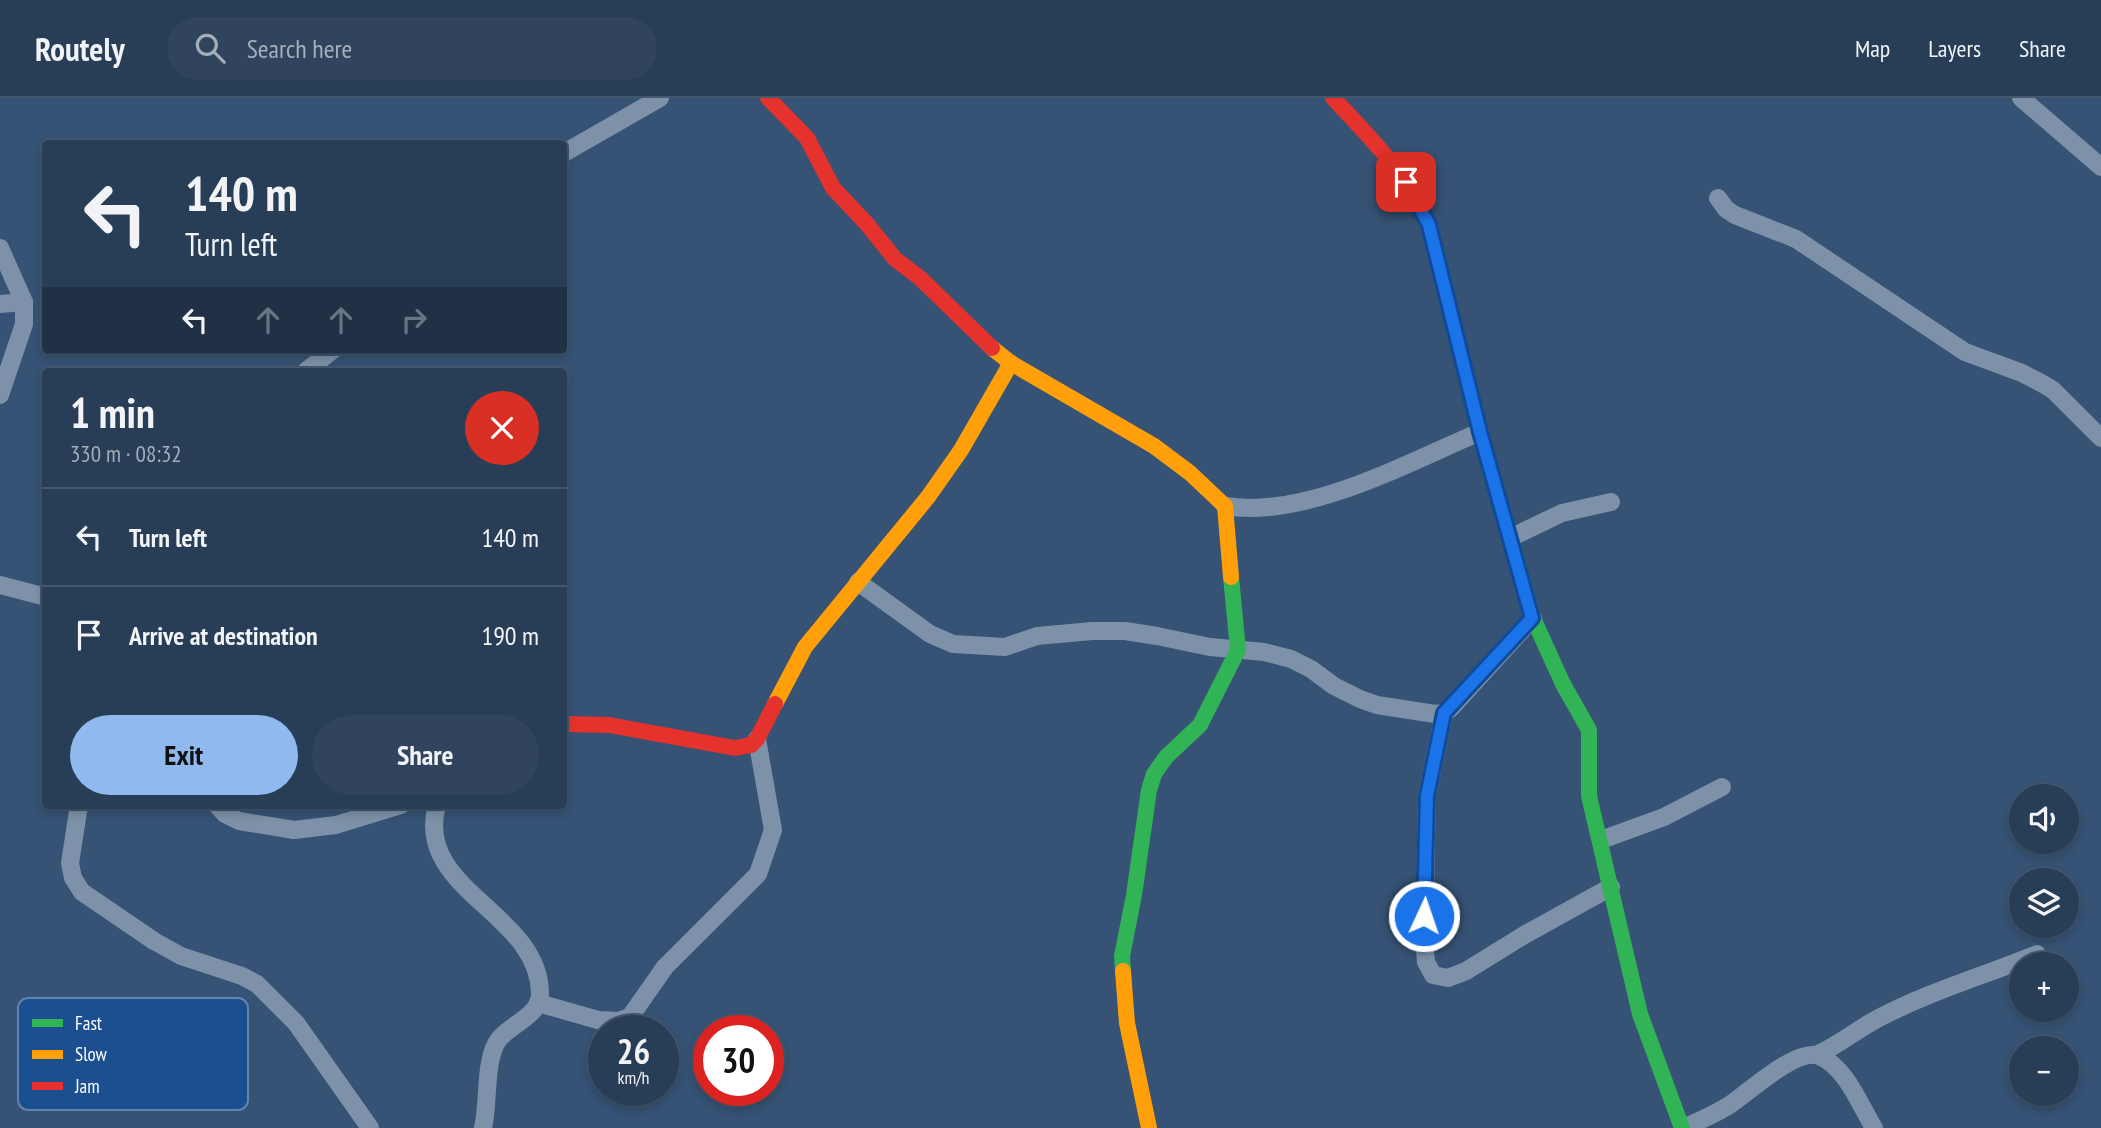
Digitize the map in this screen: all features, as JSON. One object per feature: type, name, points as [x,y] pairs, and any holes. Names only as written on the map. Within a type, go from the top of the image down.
[{"type":"street","points":[[567,151],[660,98]]},
{"type":"street","points":[[768,98],[807,138],[833,188],[867,224],[895,260],[920,278],[988,345],[1011,363],[1154,446],[1226,506],[1255,509],[1272,507],[1343,490],[1480,432]]},
{"type":"street","points":[[1333,98],[1371,138],[1406,182],[1429,225],[1480,432],[1532,618],[1563,684],[1589,730],[1589,796],[1640,1014],[1683,1128],[1730,1105],[1786,1064],[1832,1048],[1875,1020],[1945,987],[2009,964]]},
{"type":"street","points":[[2021,98],[2101,167]]},
{"type":"street","points":[[1718,198],[1726,209],[1735,215],[1782,232],[1812,250],[1965,352],[2022,373],[2053,390],[2101,438]]},
{"type":"street","points":[[0,248],[24,302],[24,324],[0,395]]},
{"type":"street","points":[[0,304],[24,302]]},
{"type":"street","points":[[310,368],[328,354]]},
{"type":"street","points":[[567,724],[609,725],[735,748],[751,745],[757,739],[805,647],[928,497],[954,460],[1011,363]]},
{"type":"street","points":[[1510,538],[1562,513],[1611,502]]},
{"type":"street","points":[[1149,1128],[1127,1023],[1122,956],[1149,790],[1154,774],[1166,757],[1200,725],[1238,650],[1226,506]]},
{"type":"street","points":[[858,582],[930,634],[953,644],[1005,647],[1037,636],[1125,631],[1210,648],[1264,652],[1311,668],[1334,686],[1377,705],[1425,713],[1444,713]]},
{"type":"street","points":[[0,585],[42,596]]},
{"type":"street","points":[[1532,618],[1444,713],[1427,796],[1424,939],[1426,962],[1433,975],[1448,978],[1466,971],[1611,887]]},
{"type":"street","points":[[538,1003],[598,1020],[618,1021],[629,1017],[665,967],[758,874],[773,830],[757,739]]},
{"type":"street","points":[[1601,840],[1664,817],[1722,787]]},
{"type":"street","points":[[78,809],[70,863],[82,892],[181,956],[242,976],[271,995],[296,1023],[371,1127]]},
{"type":"street","points":[[221,809],[239,821],[294,830],[336,825],[388,809]]},
{"type":"street","points":[[436,809],[433,824],[434,842],[461,884],[513,930],[539,982],[541,994],[533,1011],[497,1041],[492,1053],[483,1128]]},
{"type":"street","points":[[1816,1055],[1845,1079],[1874,1128]]},
{"type":"traffic: fast","points":[[1438,261],[1480,432],[1533,618],[1563,684],[1589,730],[1589,796],[1640,1014],[1682,1128]]},
{"type":"traffic: fast","points":[[1123,971],[1122,956],[1149,790],[1154,774],[1166,757],[1200,725],[1238,650],[1231,577]]},
{"type":"traffic: slow","points":[[992,348],[1011,363],[1154,446],[1190,473],[1225,506],[1231,577]]},
{"type":"traffic: slow","points":[[775,704],[805,647],[928,497],[961,450],[1011,363]]},
{"type":"traffic: slow","points":[[1123,971],[1127,1023],[1149,1128]]},
{"type":"traffic: jam","points":[[768,98],[807,138],[833,188],[895,259],[920,278],[992,348]]},
{"type":"traffic: jam","points":[[1333,98],[1386,157],[1410,189],[1430,228],[1438,261]]},
{"type":"traffic: jam","points":[[567,724],[609,725],[735,748],[751,745],[757,739],[775,704]]},
{"type":"route","points":[[1406,182],[1429,225],[1480,432],[1532,618],[1444,713],[1427,796],[1424,916]]}]
